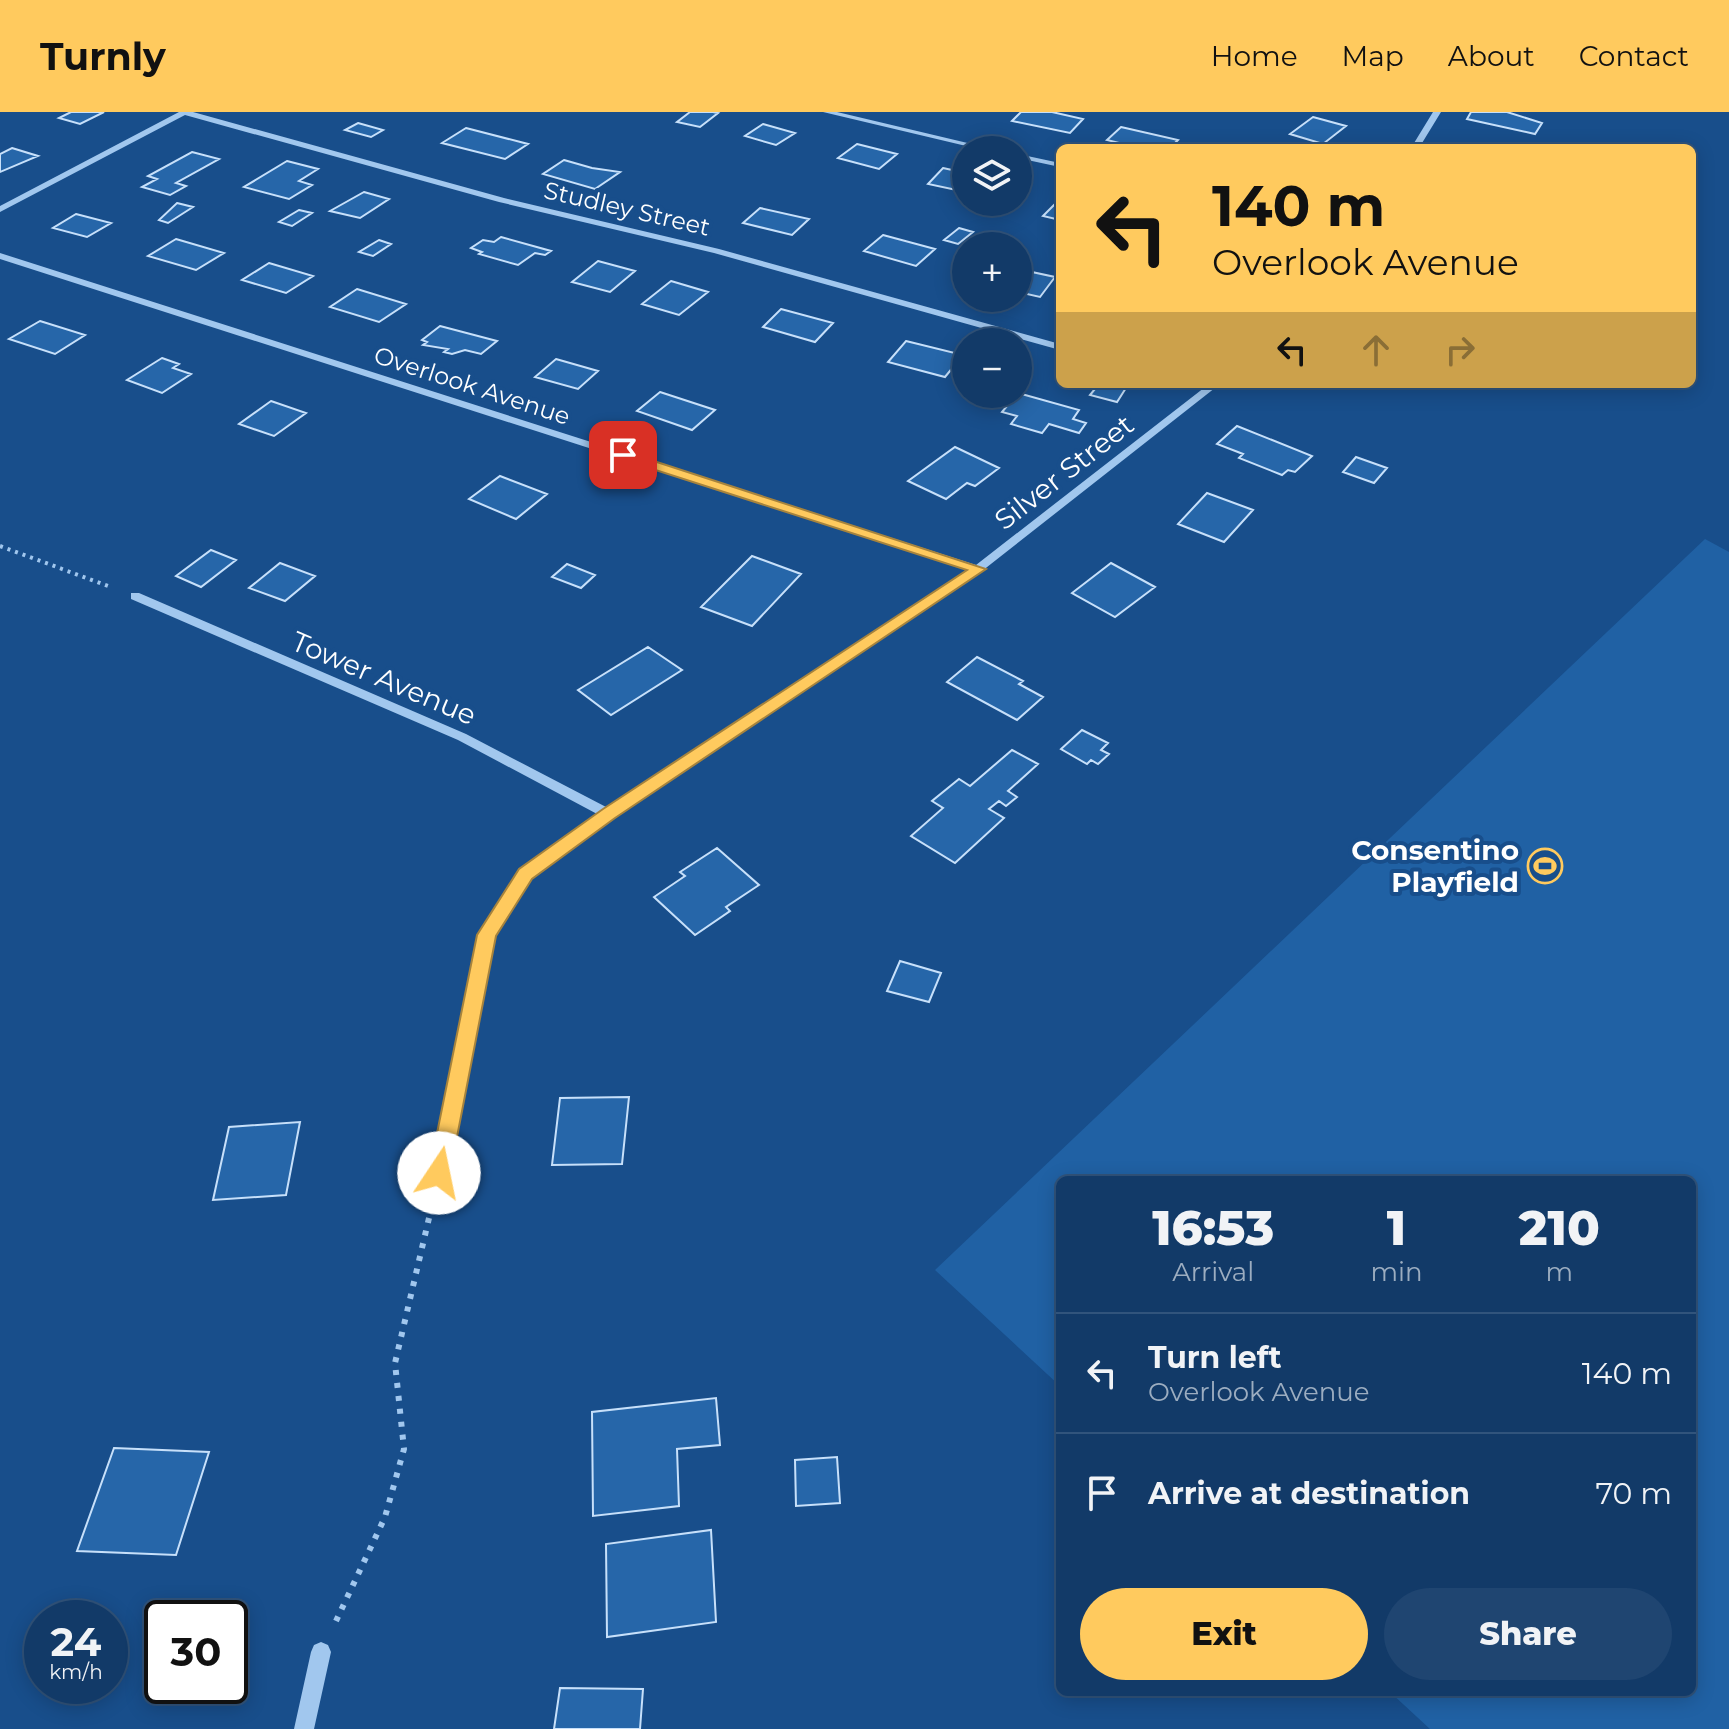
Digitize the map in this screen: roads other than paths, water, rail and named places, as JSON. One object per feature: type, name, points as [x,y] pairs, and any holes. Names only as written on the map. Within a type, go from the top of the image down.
[{"type":"street","points":[[0,209],[185,112]]},
{"type":"street","name":"Studley Street","points":[[185,112],[502,200],[716,251],[1056,346]]},
{"type":"street","points":[[827,112],[952,141]]},
{"type":"street","points":[[1417,144],[1437,112]]},
{"type":"street","points":[[1032,159],[1056,164]]},
{"type":"street","name":"Overlook Avenue","points":[[0,256],[978,569]]},
{"type":"street","name":"Silver Street","points":[[439,1173],[487,935],[526,874],[609,814],[978,569],[1209,388]]},
{"type":"street","name":"Tower Avenue","points":[[135,596],[462,737],[609,814]]},
{"type":"street","points":[[304,1729],[321,1652]]},
{"type":"place","name":"Consentino Playfield","points":[[1545,866]]}]
